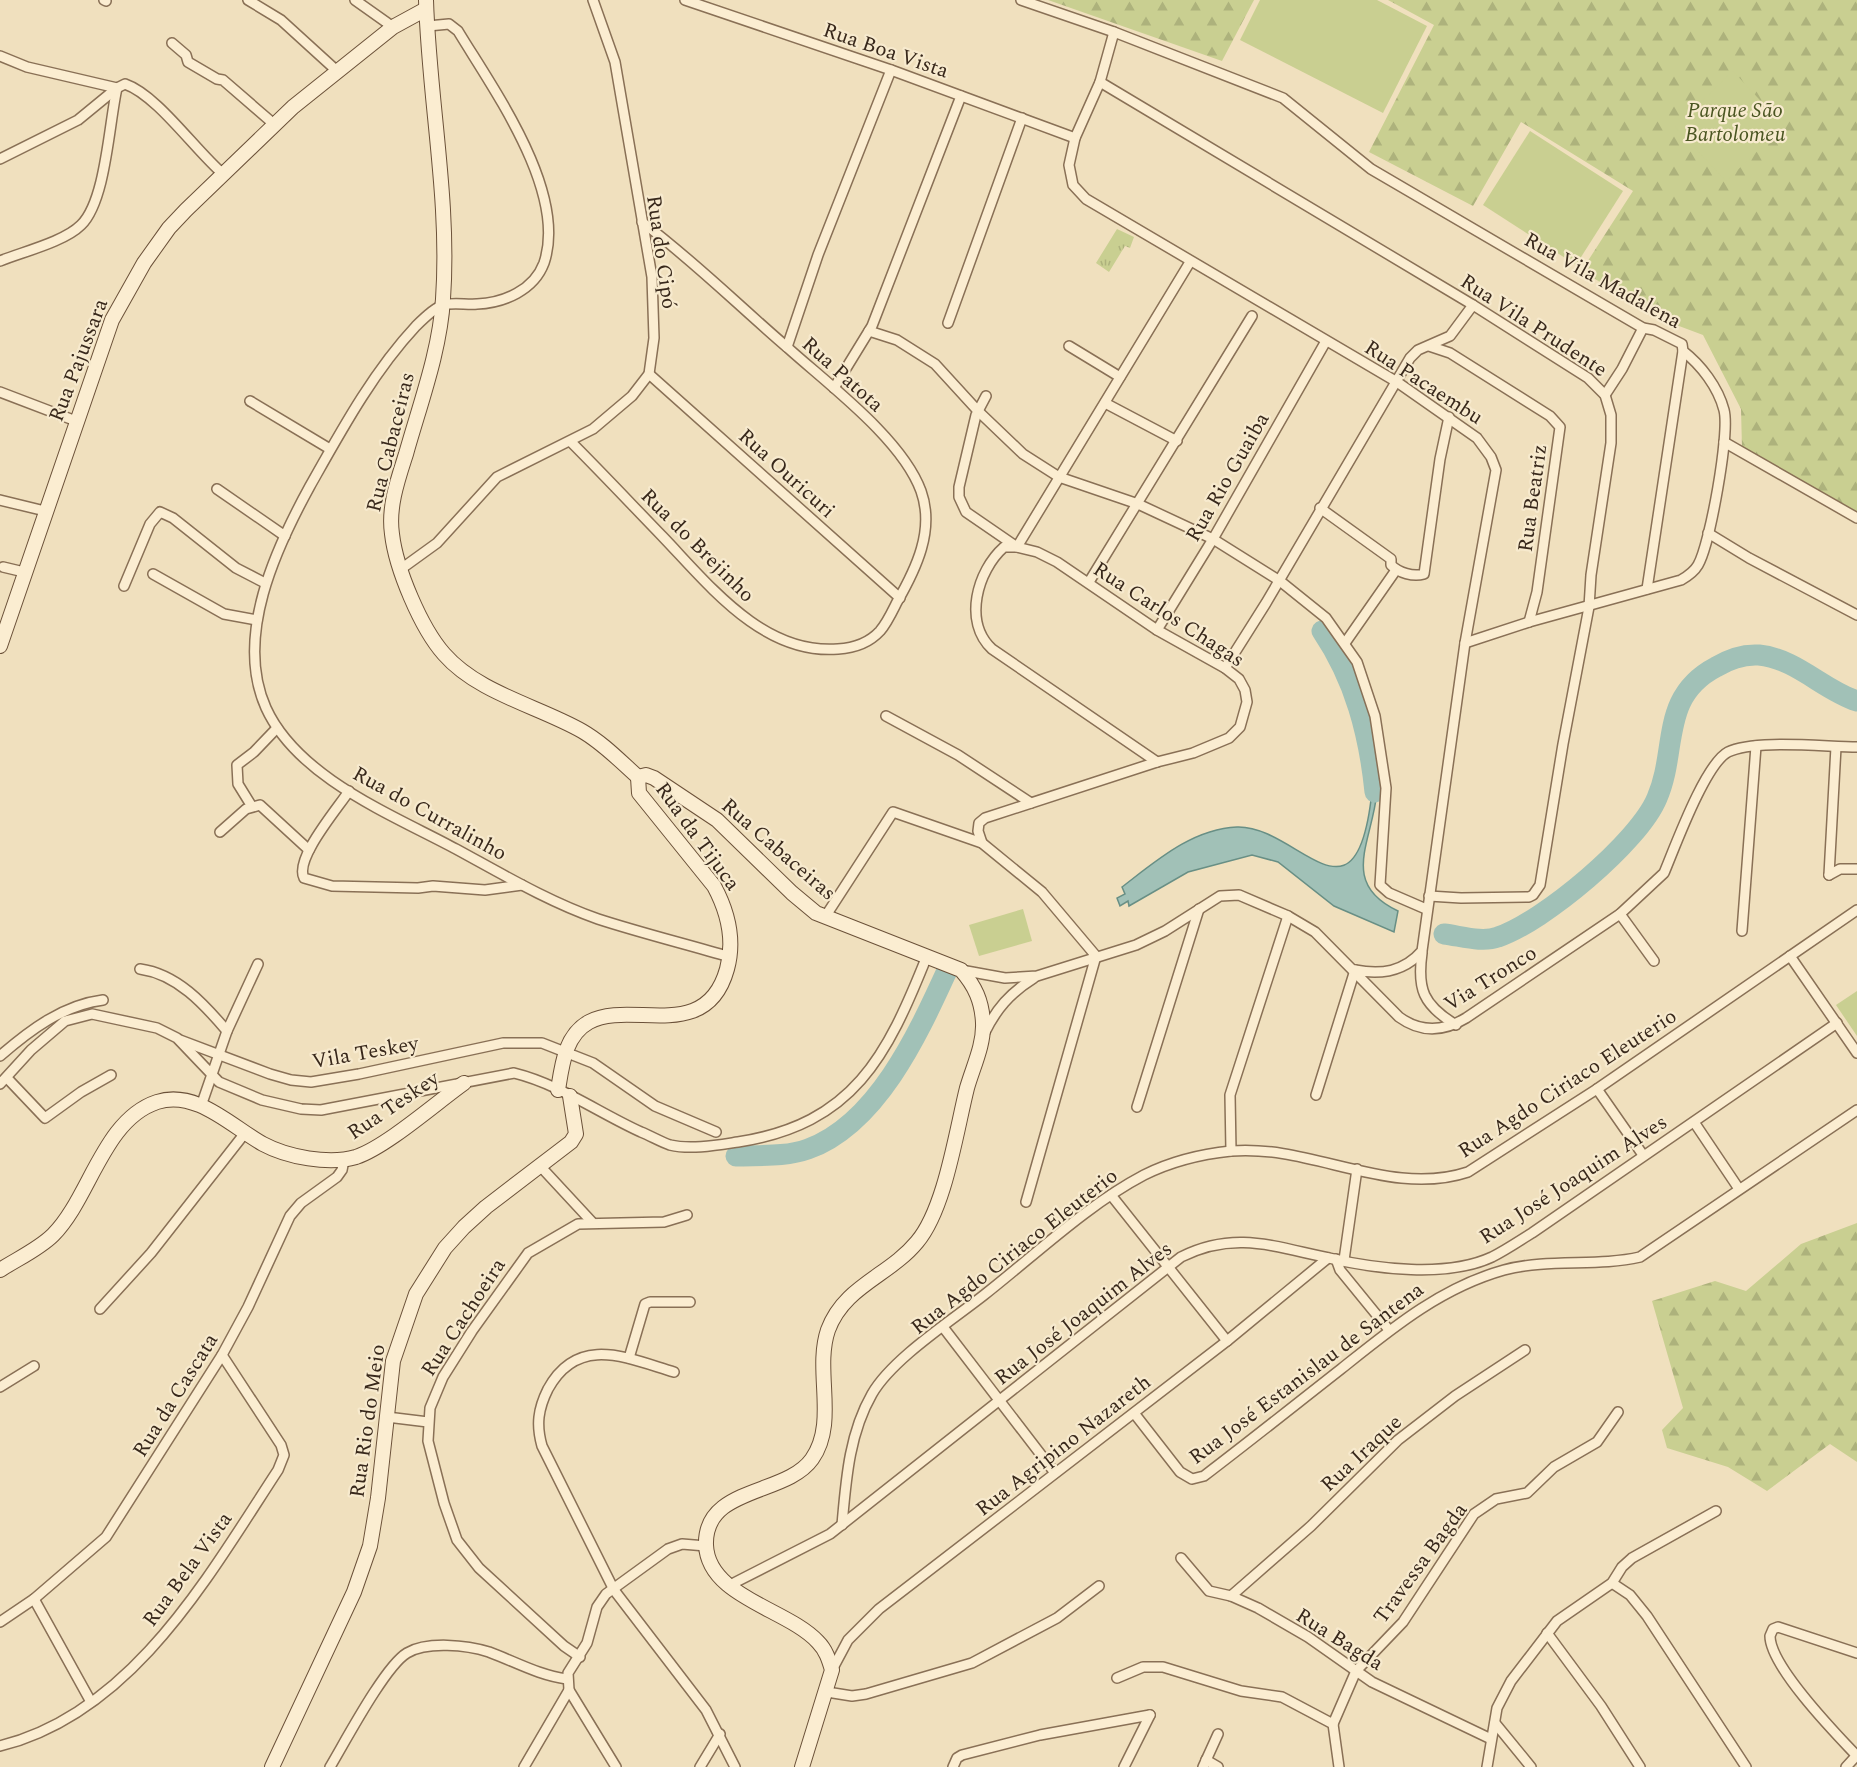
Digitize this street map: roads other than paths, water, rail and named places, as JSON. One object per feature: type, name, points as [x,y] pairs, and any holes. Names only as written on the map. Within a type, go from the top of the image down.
[{"type":"main road","name":"Rua Pajussara","points":[[0,646],[2,631],[45,511],[72,420],[121,300],[169,228],[223,174],[274,125],[337,72],[393,27],[426,5]]},
{"type":"main road","name":"Rua Cabaceiras","points":[[426,5],[432,112],[444,234],[442,305],[426,384],[393,503],[391,533],[401,569],[425,626],[434,642],[454,664],[478,680],[597,741],[638,777],[646,775],[654,778],[717,820],[792,893],[825,917],[961,970]]},
{"type":"main road","name":"Rua da Tijuca","points":[[564,1093],[564,1052],[580,1029],[600,1017],[672,1016],[695,1008],[708,1000],[719,988],[730,957],[730,929],[721,898],[714,886],[639,793],[638,777]]},
{"type":"main road","points":[[802,1767],[832,1670],[823,1648],[805,1630],[728,1586],[709,1562],[706,1546],[717,1514],[730,1502],[799,1472],[818,1450],[822,1433],[824,1346],[828,1330],[853,1292],[909,1251],[927,1229],[940,1191],[982,1039],[979,996],[971,981],[961,970]]},
{"type":"main road","name":"Rua Teskey","points":[[344,1160],[380,1144],[464,1083]]},
{"type":"main road","name":"Rua Rio do Meio","points":[[272,1767],[297,1717],[364,1566],[374,1526],[398,1340],[416,1294],[445,1248],[486,1208],[565,1148],[576,1134],[564,1093]]},
{"type":"main road","points":[[0,1270],[52,1237],[104,1153],[136,1113],[160,1101],[186,1100],[201,1106],[279,1151],[308,1157],[344,1160]]},
{"type":"street","points":[[248,0],[281,20],[337,72]]},
{"type":"street","points":[[355,0],[393,27]]},
{"type":"street","name":"Rua do Cipó","points":[[594,0],[615,62],[652,277],[654,305],[650,374]]},
{"type":"street","name":"Rua Boa Vista","points":[[685,0],[891,70],[1075,138]]},
{"type":"street","name":"Rua Vila Madalena","points":[[1021,0],[1114,32],[1283,98],[1371,169],[1643,328],[1669,336],[1682,344],[1683,351],[1698,363],[1721,400],[1725,417],[1724,442],[1708,533],[1701,559],[1692,573],[1681,580],[1528,622],[1465,643]]},
{"type":"street","points":[[428,26],[449,24],[458,31],[524,141],[536,169],[546,220],[548,246],[543,266],[533,281],[503,300],[480,304],[442,305]]},
{"type":"street","name":"Rua Pacaembu","points":[[1114,32],[1100,82],[1075,138],[1069,165],[1070,177],[1078,191],[1086,199],[1190,262],[1397,382],[1477,438],[1491,457],[1496,470],[1465,643],[1426,909],[1419,977],[1425,998],[1441,1015],[1456,1024]]},
{"type":"street","points":[[172,43],[186,55],[188,62],[217,80],[223,80],[274,125]]},
{"type":"street","points":[[0,56],[27,67],[117,87]]},
{"type":"street","points":[[787,347],[818,255],[891,70]]},
{"type":"street","name":"Rua Vila Prudente","points":[[1100,82],[1473,305],[1588,378],[1605,395],[1611,415],[1611,443],[1591,575],[1589,607],[1537,892],[1529,897],[1429,896]]},
{"type":"street","points":[[0,159],[78,120],[117,87],[125,84],[135,88],[164,111],[223,174]]},
{"type":"street","points":[[0,261],[69,233],[88,216],[104,175],[110,121],[117,87]]},
{"type":"street","points":[[834,388],[869,331],[961,96]]},
{"type":"street","points":[[948,323],[1022,118]]},
{"type":"street","name":"Rua Patota","points":[[642,222],[686,255],[834,388],[899,454],[921,491],[926,511],[926,529],[914,568],[900,598]]},
{"type":"street","points":[[1157,762],[984,641],[976,621],[981,584],[996,554],[1004,547],[1017,547],[1190,262]]},
{"type":"street","name":"Rua do Curralinho","points":[[442,305],[414,329],[385,365],[330,450],[285,536],[265,583],[257,620],[257,664],[265,707],[277,728],[323,773],[349,791],[522,885],[595,918],[730,957]]},
{"type":"street","points":[[1225,668],[1280,580],[1320,508],[1410,358],[1418,350],[1450,336],[1473,305]]},
{"type":"street","points":[[1089,582],[1252,316]]},
{"type":"street","points":[[1605,395],[1622,369],[1643,328]]},
{"type":"street","points":[[869,331],[897,340],[935,364],[978,411],[1023,454],[1059,477],[1138,504],[1213,538],[1280,580],[1326,618],[1345,643],[1366,683],[1383,755],[1386,788],[1380,885],[1389,893],[1426,909]]},
{"type":"street","name":"Rua Rio Guaiba","points":[[1157,630],[1213,538],[1326,341]]},
{"type":"street","points":[[1069,346],[1120,377]]},
{"type":"street","name":"Rua Beatriz","points":[[1428,346],[1459,359],[1550,416],[1560,427],[1537,592],[1528,622]]},
{"type":"street","points":[[1647,589],[1683,351]]},
{"type":"street","points":[[401,569],[437,543],[497,477],[511,468],[571,442],[609,417],[643,385],[650,374]]},
{"type":"street","name":"Rua Ouricuri","points":[[650,374],[900,598]]},
{"type":"street","name":"Rua Pajussara","points":[[0,392],[72,420]]},
{"type":"street","name":"Rua Carlos Chagas","points":[[982,843],[978,831],[979,823],[985,818],[1157,762],[1193,753],[1229,738],[1240,727],[1247,702],[1245,690],[1239,679],[1225,668],[1157,630],[1089,582],[1037,552],[1017,547],[966,512],[959,497],[958,487],[978,411],[986,396]]},
{"type":"street","points":[[250,401],[330,450]]},
{"type":"street","points":[[1105,404],[1177,441]]},
{"type":"street","points":[[1320,508],[1391,559],[1391,565],[1396,570],[1418,575],[1424,574],[1440,459],[1449,417]]},
{"type":"street","name":"Rua do Brejinho","points":[[571,442],[711,587],[747,619],[770,634],[812,648],[849,648],[866,642],[880,631],[900,598]]},
{"type":"street","points":[[1724,442],[1857,518]]},
{"type":"street","points":[[216,489],[285,536]]},
{"type":"street","points":[[0,500],[45,511]]},
{"type":"street","points":[[123,586],[150,524],[160,512],[173,518],[236,568],[265,583]]},
{"type":"street","points":[[1708,533],[1749,558],[1857,615]]},
{"type":"street","points":[[3,567],[24,572]]},
{"type":"street","points":[[1345,643],[1396,570]]},
{"type":"street","points":[[153,574],[224,614],[257,620]]},
{"type":"street","points":[[886,716],[968,761],[1031,803]]},
{"type":"street","points":[[251,806],[238,784],[237,765],[255,752],[277,728]]},
{"type":"street","points":[[1742,932],[1756,746]]},
{"type":"street","name":"Via Tronco","points":[[961,970],[1005,978],[1037,976],[1150,939],[1220,896],[1239,895],[1288,916],[1315,932],[1399,1017],[1410,1025],[1437,1029],[1456,1024],[1620,914],[1664,873],[1716,760],[1728,752],[1756,746],[1857,747]]},
{"type":"street","points":[[1836,747],[1829,875],[1840,869],[1857,869]]},
{"type":"street","points":[[349,791],[309,850],[301,873],[304,878],[321,885],[418,888],[433,886],[485,890],[522,885]]},
{"type":"street","points":[[220,832],[251,806],[265,807],[309,850]]},
{"type":"street","points":[[825,917],[893,812],[982,843],[1042,892],[1096,956],[1026,1202]]},
{"type":"street","points":[[1137,1107],[1199,909]]},
{"type":"street","name":"Rua Agdo Ciriaco Eleuterio","points":[[842,1525],[847,1471],[864,1410],[882,1379],[943,1327],[1111,1195],[1164,1167],[1231,1151],[1267,1153],[1410,1179],[1447,1179],[1487,1161],[1597,1089],[1857,910]]},
{"type":"street","points":[[1620,914],[1654,961]]},
{"type":"street","points":[[1231,1151],[1230,1095],[1288,916]]},
{"type":"street","points":[[1316,1095],[1355,970],[1382,973],[1395,970],[1414,961],[1422,951]]},
{"type":"street","points":[[177,1038],[211,1076],[250,1096],[277,1105],[321,1110],[514,1073],[539,1079],[604,1115],[671,1145],[713,1146],[792,1129],[820,1116],[862,1080],[897,1024],[927,956]]},
{"type":"street","points":[[1790,956],[1857,1053]]},
{"type":"street","points":[[201,1106],[227,1031],[258,964]]},
{"type":"street","points":[[140,969],[154,971],[165,976],[194,996],[227,1031]]},
{"type":"street","points":[[982,1039],[1003,1002],[1015,990],[1037,976]]},
{"type":"street","points":[[0,1056],[23,1036],[57,1015],[87,1002],[103,1000]]},
{"type":"street","name":"Vila Teskey","points":[[3,1081],[45,1037],[65,1021],[86,1014],[157,1028],[219,1055],[291,1080],[311,1082],[502,1043],[542,1043],[593,1063],[669,1113],[716,1132]]},
{"type":"street","name":"Rua José Joaquim Alves","points":[[728,1586],[812,1545],[842,1525],[1168,1265],[1194,1250],[1229,1242],[1282,1245],[1336,1259],[1408,1269],[1443,1269],[1491,1257],[1532,1233],[1837,1023]]},
{"type":"street","points":[[3,1081],[45,1118],[81,1092],[111,1076]]},
{"type":"street","points":[[1597,1089],[1643,1155]]},
{"type":"street","name":"Rua José Estanislau de Santena","points":[[1134,1413],[1180,1472],[1192,1479],[1204,1476],[1389,1330],[1444,1294],[1506,1270],[1570,1260],[1624,1261],[1640,1257],[1857,1110]]},
{"type":"street","points":[[1694,1122],[1739,1189]]},
{"type":"street","points":[[100,1309],[151,1252],[245,1133]]},
{"type":"street","name":"Rua da Cascata","points":[[0,1622],[34,1599],[106,1537],[222,1355],[248,1307],[290,1216],[301,1203],[337,1177],[342,1170],[344,1160]]},
{"type":"street","points":[[541,1167],[592,1222]]},
{"type":"street","points":[[1357,1169],[1336,1259],[1340,1270],[1389,1330]]},
{"type":"street","points":[[1111,1195],[1227,1341]]},
{"type":"street","name":"Rua Cachoeira","points":[[580,1657],[564,1646],[479,1568],[458,1540],[450,1522],[432,1456],[428,1422],[430,1408],[443,1377],[518,1265],[538,1246],[578,1224],[664,1222],[687,1215]]},
{"type":"street","name":"Rua Agripino Nazareth","points":[[832,1670],[858,1626],[1336,1259]]},
{"type":"street","points":[[629,1358],[645,1304],[690,1302]]},
{"type":"street","points":[[943,1327],[1055,1473]]},
{"type":"street","name":"Rua Iraque","points":[[1231,1596],[1311,1526],[1398,1440],[1455,1396],[1525,1350]]},
{"type":"street","points":[[674,1372],[629,1358],[596,1354],[572,1360],[551,1384],[538,1413],[537,1430],[542,1446],[614,1590],[706,1710],[735,1767]]},
{"type":"street","name":"Rua Bela Vista","points":[[0,1746],[34,1734],[91,1702],[135,1665],[167,1633],[195,1596],[282,1462],[284,1455],[277,1437],[222,1355]]},
{"type":"street","points":[[0,1388],[34,1366]]},
{"type":"street","name":"Travessa Bagda","points":[[1333,1724],[1356,1671],[1403,1622],[1474,1514],[1496,1498],[1527,1494],[1554,1467],[1597,1442],[1618,1412]]},
{"type":"street","points":[[387,1418],[428,1422]]},
{"type":"street","points":[[1487,1767],[1497,1708],[1510,1681],[1547,1634],[1567,1612],[1612,1583],[1622,1567],[1632,1558],[1716,1511]]},
{"type":"street","points":[[616,1767],[569,1690],[567,1679],[580,1657],[601,1599],[668,1549],[690,1544],[706,1546]]},
{"type":"street","name":"Rua Bagda","points":[[1181,1558],[1209,1591],[1231,1596],[1308,1637],[1356,1671],[1407,1700],[1491,1739]]},
{"type":"street","points":[[1612,1583],[1630,1595],[1647,1616],[1746,1767]]},
{"type":"street","points":[[827,1692],[852,1696],[866,1694],[972,1663],[1057,1618],[1099,1586]]},
{"type":"street","points":[[34,1599],[91,1702]]},
{"type":"street","points":[[1846,1767],[1857,1755],[1801,1694],[1772,1647],[1770,1636],[1773,1629],[1779,1627],[1857,1653]]},
{"type":"street","points":[[1547,1634],[1600,1706],[1640,1767]]},
{"type":"street","points":[[330,1767],[398,1661],[419,1649],[447,1647],[476,1649],[530,1671],[567,1679]]},
{"type":"street","points":[[1117,1678],[1143,1667],[1162,1667],[1241,1691],[1282,1697],[1333,1724],[1339,1767]]},
{"type":"street","points":[[524,1767],[569,1690]]},
{"type":"street","points":[[953,1767],[957,1758],[963,1755],[1040,1735],[1150,1715],[1124,1767]]},
{"type":"street","points":[[1494,1723],[1532,1767]]},
{"type":"street","points":[[700,1767],[720,1734]]},
{"type":"street","points":[[1218,1734],[1204,1764],[1218,1767]]},
{"type":"water","points":[[1372,791],[1377,792],[1366,845],[1364,874],[1369,888],[1380,900],[1398,911],[1394,932],[1334,906],[1278,862],[1252,855],[1188,872],[1129,906],[1128,901],[1120,906],[1117,898],[1125,894],[1122,887],[1148,867],[1190,840],[1221,829],[1237,827],[1260,831],[1322,863],[1339,866],[1353,858],[1364,835]]},
{"type":"waterway","points":[[1322,631],[1334,650],[1359,708],[1369,749],[1375,792]]},
{"type":"waterway","points":[[1444,934],[1492,939],[1517,929],[1563,898],[1611,857],[1647,816],[1657,798],[1663,780],[1673,726],[1686,693],[1698,679],[1721,664],[1747,655],[1773,658],[1798,668],[1833,690],[1857,701]]},
{"type":"waterway","points":[[736,1156],[800,1152],[833,1137],[855,1120],[875,1098],[908,1049],[946,973]]},
{"type":"park label","name":"Parque São Bartolomeu","points":[[1735,122]]}]
